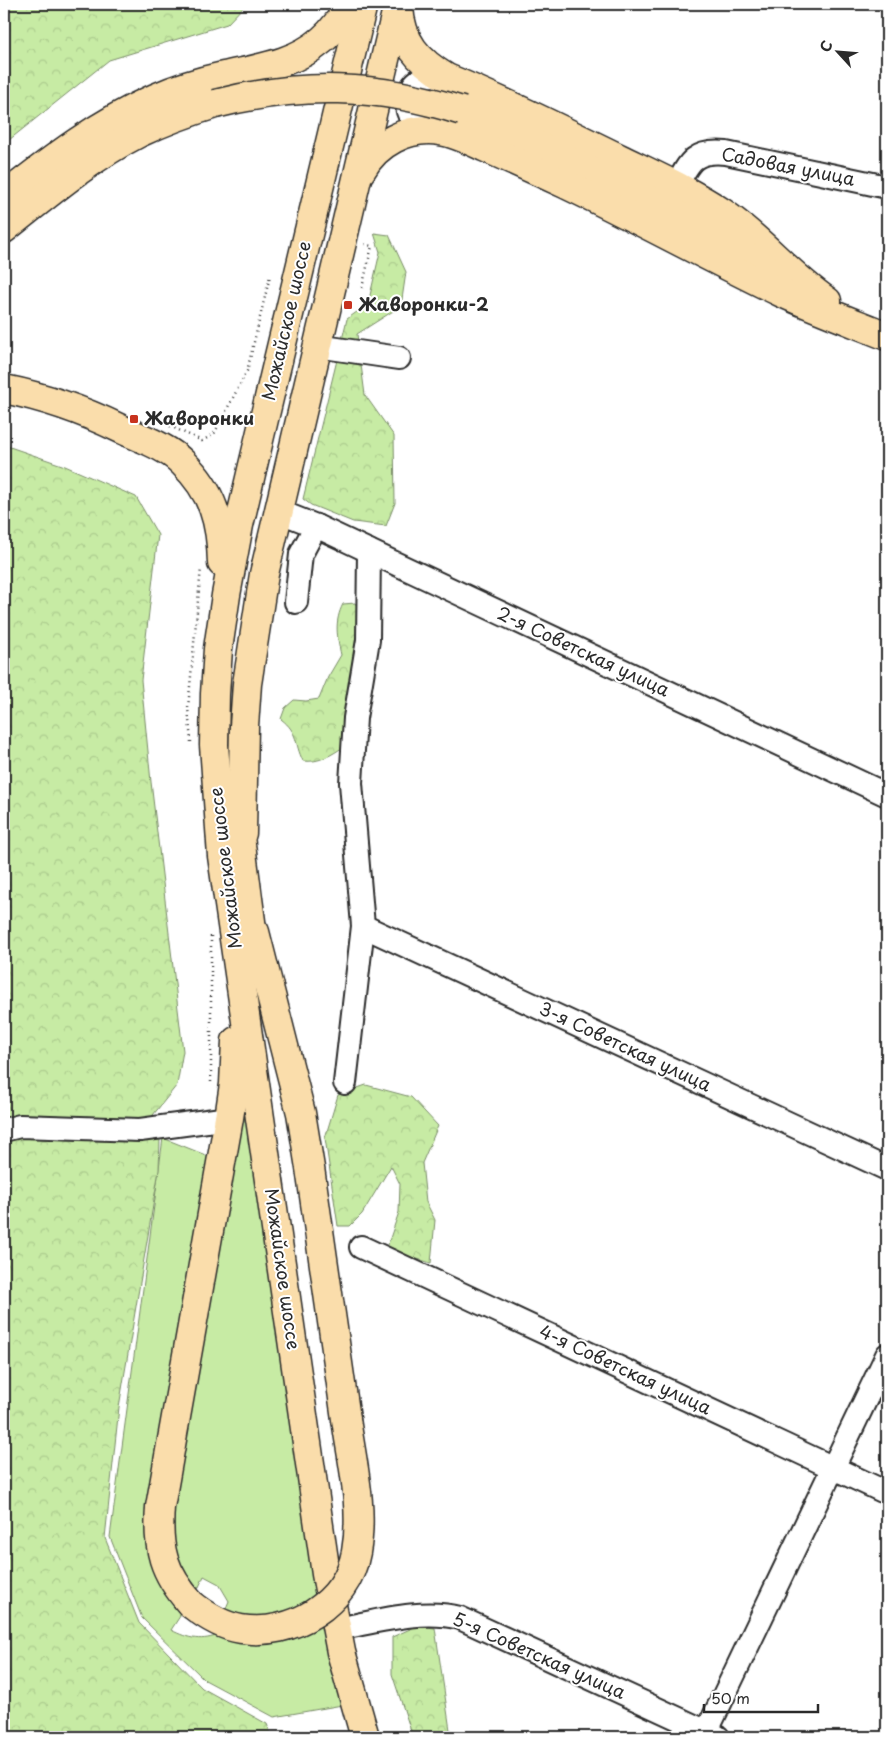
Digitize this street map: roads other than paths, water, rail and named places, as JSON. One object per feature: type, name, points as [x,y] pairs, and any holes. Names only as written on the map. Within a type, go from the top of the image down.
[{"type":"main road","points":[[4,197],[82,137],[157,97],[222,76],[290,60],[306,52],[323,40],[337,25],[350,4]]},
{"type":"main road","name":"Можайское шоссе","points":[[363,4],[241,516],[218,649],[214,745],[220,830],[240,911],[340,1560],[352,1626],[371,1704],[382,1737]]},
{"type":"main road","name":"Можайское шоссе","points":[[365,1737],[341,1652],[326,1574],[240,911],[242,857],[235,796],[232,737],[236,650],[241,596],[257,518],[380,4]]},
{"type":"main road","points":[[242,857],[244,726],[247,684],[264,574],[399,4]]},
{"type":"main road","points":[[399,4],[400,20],[404,32],[414,51],[427,65],[447,78],[546,122],[698,197],[725,214],[812,291],[850,316]]},
{"type":"main road","points":[[4,229],[75,174],[111,149],[139,133],[178,116],[215,104],[274,92],[328,88],[355,89],[410,96],[462,111],[519,136],[663,206],[796,285],[887,336]]},
{"type":"main road","points":[[357,179],[366,162],[384,144],[398,136],[429,130],[452,133],[608,205],[784,293],[887,336]]},
{"type":"main road","points":[[4,389],[34,395],[68,406],[104,421],[162,448],[182,462],[193,475],[213,504],[222,539],[218,649]]},
{"type":"main road","points":[[240,911],[300,1113],[312,1178],[358,1498],[359,1528],[356,1554],[348,1576],[336,1594],[322,1608],[306,1619],[286,1627],[263,1631],[240,1629],[222,1624],[206,1616],[191,1604],[168,1574],[160,1540],[160,1507],[218,1120],[234,1084],[240,911]]},
{"type":"street","points":[[429,130],[420,126],[412,119],[407,104],[408,96],[416,82],[427,76],[447,78]]},
{"type":"street","name":"Садовая улица","points":[[676,186],[691,160],[699,155],[711,152],[726,153],[887,187]]},
{"type":"street","points":[[317,346],[399,358]]},
{"type":"street","name":"2-я Советская улица","points":[[278,511],[316,526],[887,795]]},
{"type":"street","points":[[296,602],[301,554],[316,526]]},
{"type":"street","points":[[345,1083],[363,926],[352,782],[355,718],[368,640],[369,551]]},
{"type":"street","name":"3-я Советская улица","points":[[363,926],[887,1169]]},
{"type":"street","points":[[4,1130],[20,1126],[140,1130],[218,1120]]},
{"type":"street","name":"4-я Советская улица","points":[[361,1247],[887,1493]]},
{"type":"street","points":[[709,1735],[887,1356]]},
{"type":"street","name":"5-я Советская улица","points":[[352,1626],[390,1618],[444,1614],[460,1618],[709,1735]]},
{"type":"place","name":"Жаворонки-2","points":[[348,305]]},
{"type":"place","name":"Жаворонки","points":[[134,419]]}]
